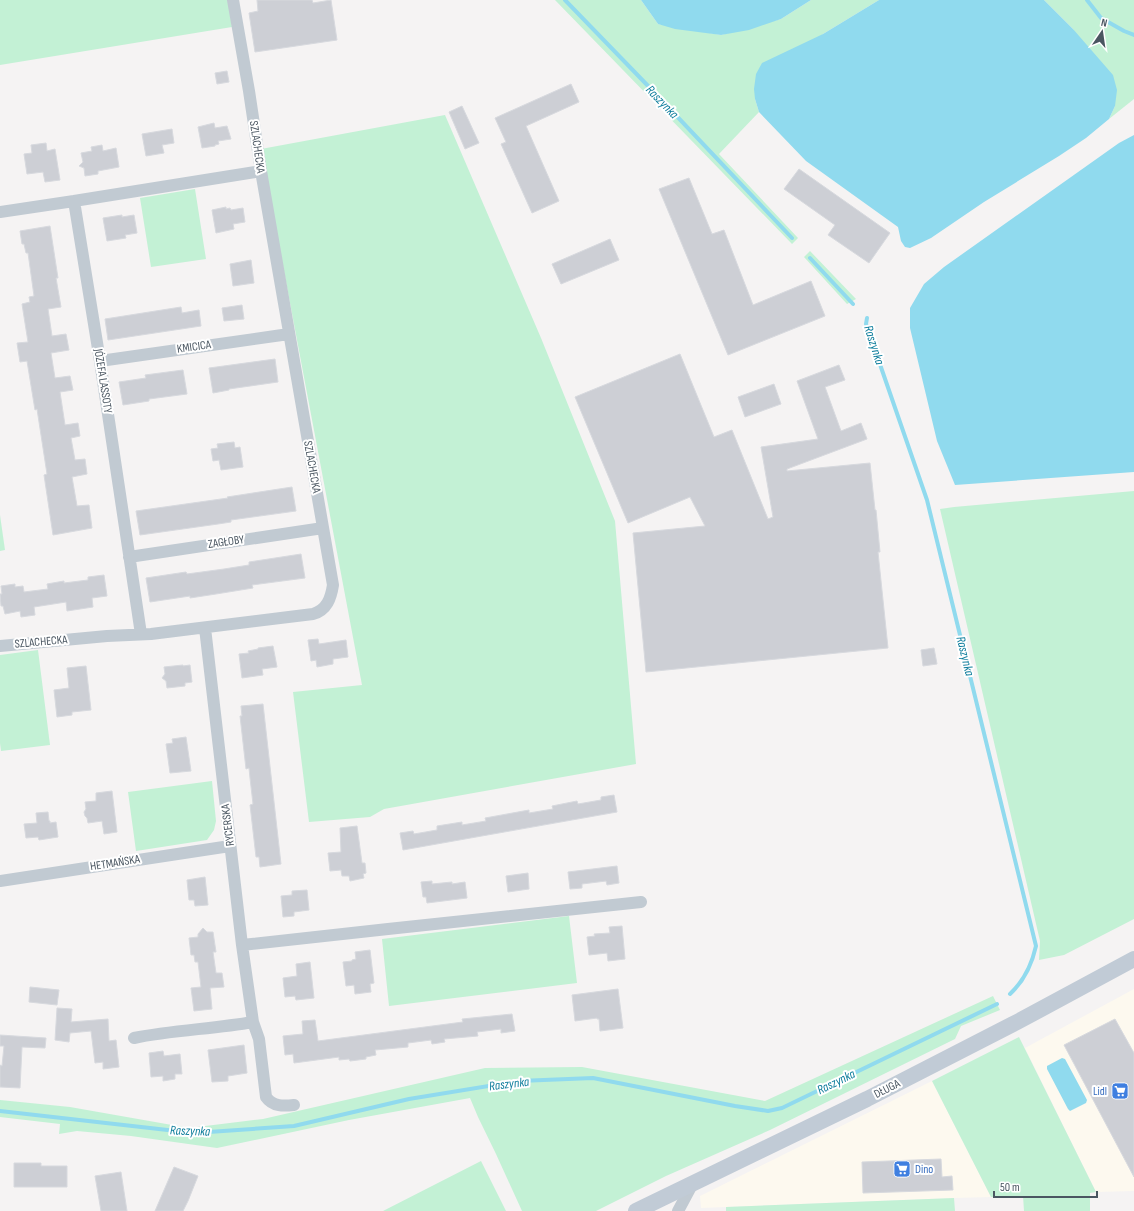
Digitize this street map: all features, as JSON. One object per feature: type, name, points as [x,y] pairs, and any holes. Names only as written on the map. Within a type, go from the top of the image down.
[{"type":"street","name":"SZLACHECKA","points":[[0,646],[108,636],[150,634],[313,614],[318,613],[326,606],[331,594],[333,585],[261,171],[249,90],[233,0]]},
{"type":"street","points":[[0,212],[261,171]]},
{"type":"street","name":"JÓZEFA LASSOTY","points":[[74,201],[100,361],[141,634]]},
{"type":"street","name":"KMICICA","points":[[100,361],[289,334]]},
{"type":"street","name":"ZAGŁOBY","points":[[129,556],[323,528]]},
{"type":"street","name":"RYCERSKA","points":[[205,628],[242,945],[253,1022],[259,1039],[266,1097],[270,1102],[278,1105],[294,1105]]},
{"type":"street","name":"HETMAŃSKA","points":[[0,881],[230,846]]},
{"type":"street","points":[[242,945],[641,902]]},
{"type":"street","name":"DŁUGA","points":[[636,1211],[867,1099],[1134,960]]},
{"type":"street","points":[[134,1038],[151,1034],[253,1022]]},
{"type":"street","points":[[678,1211],[693,1183]]},
{"type":"shaded area","points":[[1134,989],[1134,1191],[1096,1192],[1025,1048]]},
{"type":"shaded area","points":[[932,1081],[991,1197],[701,1208],[700,1196]]},
{"type":"green space","points":[[0,0],[228,0],[232,27],[0,65]]},
{"type":"green space","points":[[555,0],[641,0],[658,24],[721,35],[781,19],[811,0],[879,0],[823,34],[755,99],[759,112],[719,154],[798,238],[792,244]]},
{"type":"green space","points":[[1044,0],[1134,0],[1134,99],[1109,119],[1115,106],[1073,29]]},
{"type":"green space","points":[[445,115],[541,338],[615,521],[636,764],[384,809],[370,817],[309,822],[293,692],[362,685],[261,149]]},
{"type":"green space","points":[[195,189],[206,259],[151,267],[140,198]]},
{"type":"green space","points":[[810,251],[856,299],[847,304],[804,257]]},
{"type":"green space","points":[[1134,491],[1134,919],[1064,955],[1039,960],[1040,941],[940,509]]},
{"type":"green space","points":[[0,515],[5,550],[0,551]]},
{"type":"green space","points":[[38,650],[50,745],[1,751],[0,655]]},
{"type":"green space","points":[[212,781],[216,821],[214,830],[207,840],[136,851],[128,792]]},
{"type":"green space","points":[[569,916],[577,983],[389,1006],[382,939]]},
{"type":"green space","points":[[993,996],[1000,1010],[961,1026],[955,1039],[770,1130],[666,1176],[596,1211],[522,1211],[470,1098],[349,1120],[217,1148],[131,1136],[77,1131],[59,1134],[60,1124],[0,1117],[0,1100],[70,1107],[189,1128],[263,1119],[485,1068],[582,1067],[765,1101]]},
{"type":"green space","points":[[1019,1037],[1096,1192],[1090,1193],[1090,1211],[1024,1211],[1023,1196],[991,1197],[932,1081]]},
{"type":"green space","points":[[481,1161],[506,1211],[383,1211]]},
{"type":"green space","points":[[954,1198],[955,1211],[726,1211],[726,1207]]},
{"type":"water","points":[[641,0],[811,0],[781,19],[749,30],[721,35],[675,29],[658,24]]},
{"type":"water","points":[[879,0],[1044,0],[1073,29],[1113,75],[1117,90],[1115,106],[1109,119],[1086,138],[984,202],[931,238],[910,248],[905,247],[901,241],[898,227],[806,161],[759,112],[755,99],[754,89],[756,74],[762,63],[823,34]]},
{"type":"water","points":[[1134,135],[1134,472],[955,485],[937,441],[910,328],[910,308],[924,284],[944,267],[1119,143]]},
{"type":"water","points":[[1062,1058],[1065,1059],[1087,1100],[1086,1103],[1070,1111],[1047,1069],[1047,1066]]},
{"type":"building","points":[[257,0],[312,0],[313,3],[331,0],[337,40],[255,52],[249,13],[258,11]]},
{"type":"building","points":[[227,71],[229,82],[217,84],[215,73]]},
{"type":"building","points":[[571,84],[579,102],[526,126],[559,201],[532,213],[501,144],[506,142],[495,118]]},
{"type":"building","points":[[462,106],[479,143],[465,149],[449,112]]},
{"type":"building","points":[[214,123],[215,128],[227,126],[231,139],[218,141],[219,144],[215,146],[202,148],[198,127]]},
{"type":"building","points":[[172,129],[174,143],[162,145],[164,153],[146,156],[142,134]]},
{"type":"building","points":[[46,143],[47,151],[55,149],[60,180],[45,182],[43,172],[27,174],[24,154],[32,153],[31,145]]},
{"type":"building","points":[[102,145],[103,151],[116,148],[119,167],[98,171],[98,174],[85,176],[84,168],[79,166],[83,162],[81,153],[92,151],[91,147]]},
{"type":"building","points":[[799,169],[890,233],[869,263],[828,235],[835,225],[784,189]]},
{"type":"building","points":[[689,178],[712,234],[724,230],[753,305],[811,281],[825,316],[728,355],[659,189]]},
{"type":"building","points":[[226,207],[226,209],[230,208],[231,210],[243,208],[245,222],[233,224],[234,229],[216,233],[212,210]]},
{"type":"building","points":[[122,215],[122,217],[134,215],[137,233],[125,235],[126,238],[107,241],[103,218]]},
{"type":"building","points":[[50,226],[61,307],[48,309],[52,336],[66,334],[69,350],[51,353],[55,378],[70,376],[73,390],[60,392],[65,425],[78,423],[80,436],[71,438],[75,460],[85,459],[87,474],[72,477],[77,506],[89,505],[92,528],[53,535],[44,475],[47,474],[37,409],[35,410],[27,361],[20,362],[17,343],[28,342],[22,304],[30,302],[29,297],[34,296],[28,253],[26,253],[24,244],[22,244],[20,231]]},
{"type":"building","points":[[610,239],[619,260],[561,284],[552,264]]},
{"type":"building","points":[[251,260],[254,283],[233,286],[230,264]]},
{"type":"building","points":[[242,305],[244,319],[224,321],[222,308]]},
{"type":"building","points":[[181,307],[182,313],[199,310],[201,326],[108,340],[105,319]]},
{"type":"building","points":[[680,354],[714,437],[732,430],[768,519],[773,517],[761,447],[818,439],[797,381],[839,365],[845,380],[825,387],[841,431],[861,423],[867,439],[787,469],[787,471],[870,463],[876,510],[880,552],[878,552],[888,648],[646,672],[633,533],[705,526],[690,497],[628,523],[575,397]]},
{"type":"building","points":[[275,359],[278,382],[229,389],[213,393],[209,368]]},
{"type":"building","points":[[183,370],[187,394],[149,399],[149,401],[123,405],[119,382],[146,378],[145,375]]},
{"type":"building","points":[[774,384],[781,404],[745,417],[738,397]]},
{"type":"building","points":[[234,442],[235,448],[240,447],[243,467],[221,470],[219,460],[213,461],[211,449],[218,448],[217,444]]},
{"type":"building","points":[[292,487],[296,511],[140,535],[136,511]]},
{"type":"building","points":[[301,554],[305,578],[252,585],[253,588],[216,594],[150,602],[146,578],[186,572],[187,574],[224,569],[249,565],[249,562]]},
{"type":"building","points":[[104,575],[107,596],[92,598],[93,607],[67,611],[66,602],[34,607],[35,615],[21,617],[20,611],[5,614],[3,606],[1,606],[1,586],[15,584],[15,587],[23,586],[24,592],[48,589],[47,584],[64,581],[64,583],[88,580],[88,577]]},
{"type":"building","points":[[318,639],[319,644],[346,640],[348,657],[333,659],[333,664],[317,667],[316,660],[311,661],[308,640]]},
{"type":"building","points":[[273,646],[277,667],[262,669],[263,675],[242,678],[239,654],[249,653],[248,651],[258,648]]},
{"type":"building","points":[[934,648],[937,664],[923,666],[921,650]]},
{"type":"building","points":[[190,665],[192,682],[185,683],[185,686],[167,688],[166,681],[162,678],[165,674],[164,667]]},
{"type":"building","points":[[86,666],[91,710],[72,712],[72,715],[57,717],[54,690],[69,688],[67,668]]},
{"type":"building","points":[[263,704],[281,864],[260,867],[259,857],[256,857],[250,805],[253,804],[249,768],[246,769],[240,716],[242,716],[241,706]]},
{"type":"building","points":[[186,737],[191,771],[170,773],[166,744],[173,743],[172,739]]},
{"type":"building","points":[[112,791],[117,832],[104,834],[102,821],[88,823],[84,812],[86,809],[85,802],[96,801],[96,793]]},
{"type":"building","points":[[614,795],[617,812],[403,850],[400,833],[413,831],[414,834],[437,830],[437,826],[462,822],[462,825],[486,821],[485,818],[529,810],[529,813],[553,809],[552,806],[577,801],[578,804],[601,800],[601,797]]},
{"type":"building","points":[[48,812],[50,823],[56,822],[58,837],[39,840],[38,837],[26,838],[24,824],[37,823],[36,813]]},
{"type":"building","points":[[357,826],[362,863],[365,863],[366,873],[363,874],[364,878],[350,881],[349,876],[342,876],[341,870],[330,871],[328,853],[341,852],[340,828]]},
{"type":"building","points":[[617,866],[619,883],[607,885],[606,881],[582,884],[582,888],[570,889],[568,872]]},
{"type":"building","points":[[528,873],[529,889],[508,892],[506,876]]},
{"type":"building","points":[[205,877],[208,905],[195,906],[194,900],[189,900],[187,880]]},
{"type":"building","points":[[432,881],[432,884],[452,882],[452,884],[465,882],[467,898],[427,903],[426,897],[423,897],[421,882]]},
{"type":"building","points":[[307,890],[309,910],[294,912],[294,916],[283,917],[281,896],[292,895],[292,891]]},
{"type":"building","points":[[622,926],[625,959],[608,961],[607,953],[589,955],[587,937],[595,936],[594,934],[610,933],[609,927]]},
{"type":"building","points":[[203,928],[207,932],[213,932],[216,952],[213,952],[216,973],[222,973],[224,987],[210,988],[212,1009],[194,1011],[191,988],[201,987],[198,962],[195,962],[194,955],[191,955],[189,938],[198,937],[198,934]]},
{"type":"building","points":[[370,950],[374,983],[370,984],[371,992],[355,994],[354,985],[346,986],[343,962],[356,959],[355,952]]},
{"type":"building","points":[[310,962],[314,998],[296,1000],[295,996],[285,997],[283,978],[297,976],[296,964]]},
{"type":"building","points":[[30,987],[59,990],[57,1005],[29,1002]]},
{"type":"building","points":[[618,989],[623,1028],[600,1031],[599,1019],[597,1018],[575,1021],[572,995]]},
{"type":"building","points":[[57,1008],[72,1009],[71,1022],[108,1019],[109,1041],[116,1040],[119,1067],[103,1069],[103,1062],[95,1063],[91,1031],[70,1033],[69,1042],[55,1040]]},
{"type":"building","points":[[512,1014],[515,1031],[501,1033],[501,1029],[477,1032],[478,1036],[444,1039],[445,1042],[432,1044],[431,1040],[408,1043],[408,1047],[375,1050],[376,1055],[366,1057],[366,1059],[350,1061],[349,1059],[339,1060],[339,1057],[294,1063],[293,1054],[285,1055],[283,1036],[303,1034],[302,1021],[315,1020],[318,1041],[463,1022],[462,1019]]},
{"type":"building","points":[[1115,1019],[1134,1053],[1134,1177],[1064,1045]]},
{"type":"building","points":[[0,1035],[46,1038],[45,1048],[22,1047],[20,1088],[0,1087],[0,1065],[2,1066],[4,1046],[0,1046]]},
{"type":"building","points":[[244,1045],[247,1073],[228,1076],[228,1081],[212,1082],[208,1050]]},
{"type":"building","points":[[163,1051],[164,1056],[180,1054],[182,1074],[175,1074],[175,1079],[163,1081],[163,1076],[151,1077],[149,1053]]},
{"type":"building","name":"Dino","points":[[941,1159],[942,1177],[952,1176],[953,1190],[863,1193],[862,1162]]},
{"type":"building","points":[[14,1163],[41,1163],[41,1166],[67,1166],[67,1187],[14,1187]]},
{"type":"building","points":[[174,1167],[198,1176],[188,1201],[183,1211],[155,1211]]},
{"type":"building","points":[[121,1172],[127,1211],[101,1211],[95,1176]]},
{"type":"waterway","name":"Raszynka","points":[[565,0],[792,238]]},
{"type":"waterway","points":[[1087,0],[1101,18],[1134,35]]},
{"type":"waterway","name":"Raszynka","points":[[810,258],[853,304]]},
{"type":"waterway","name":"Raszynka","points":[[867,318],[866,324],[927,500],[1036,946],[1027,972],[1010,994]]},
{"type":"waterway","name":"Raszynka","points":[[0,1111],[194,1133],[294,1126],[409,1099],[519,1081],[593,1078],[735,1106],[768,1111],[782,1108],[997,1004]]},
{"type":"place","name":"Lidl","points":[[1120,1091]]},
{"type":"place","name":"Dino","points":[[902,1169]]}]
